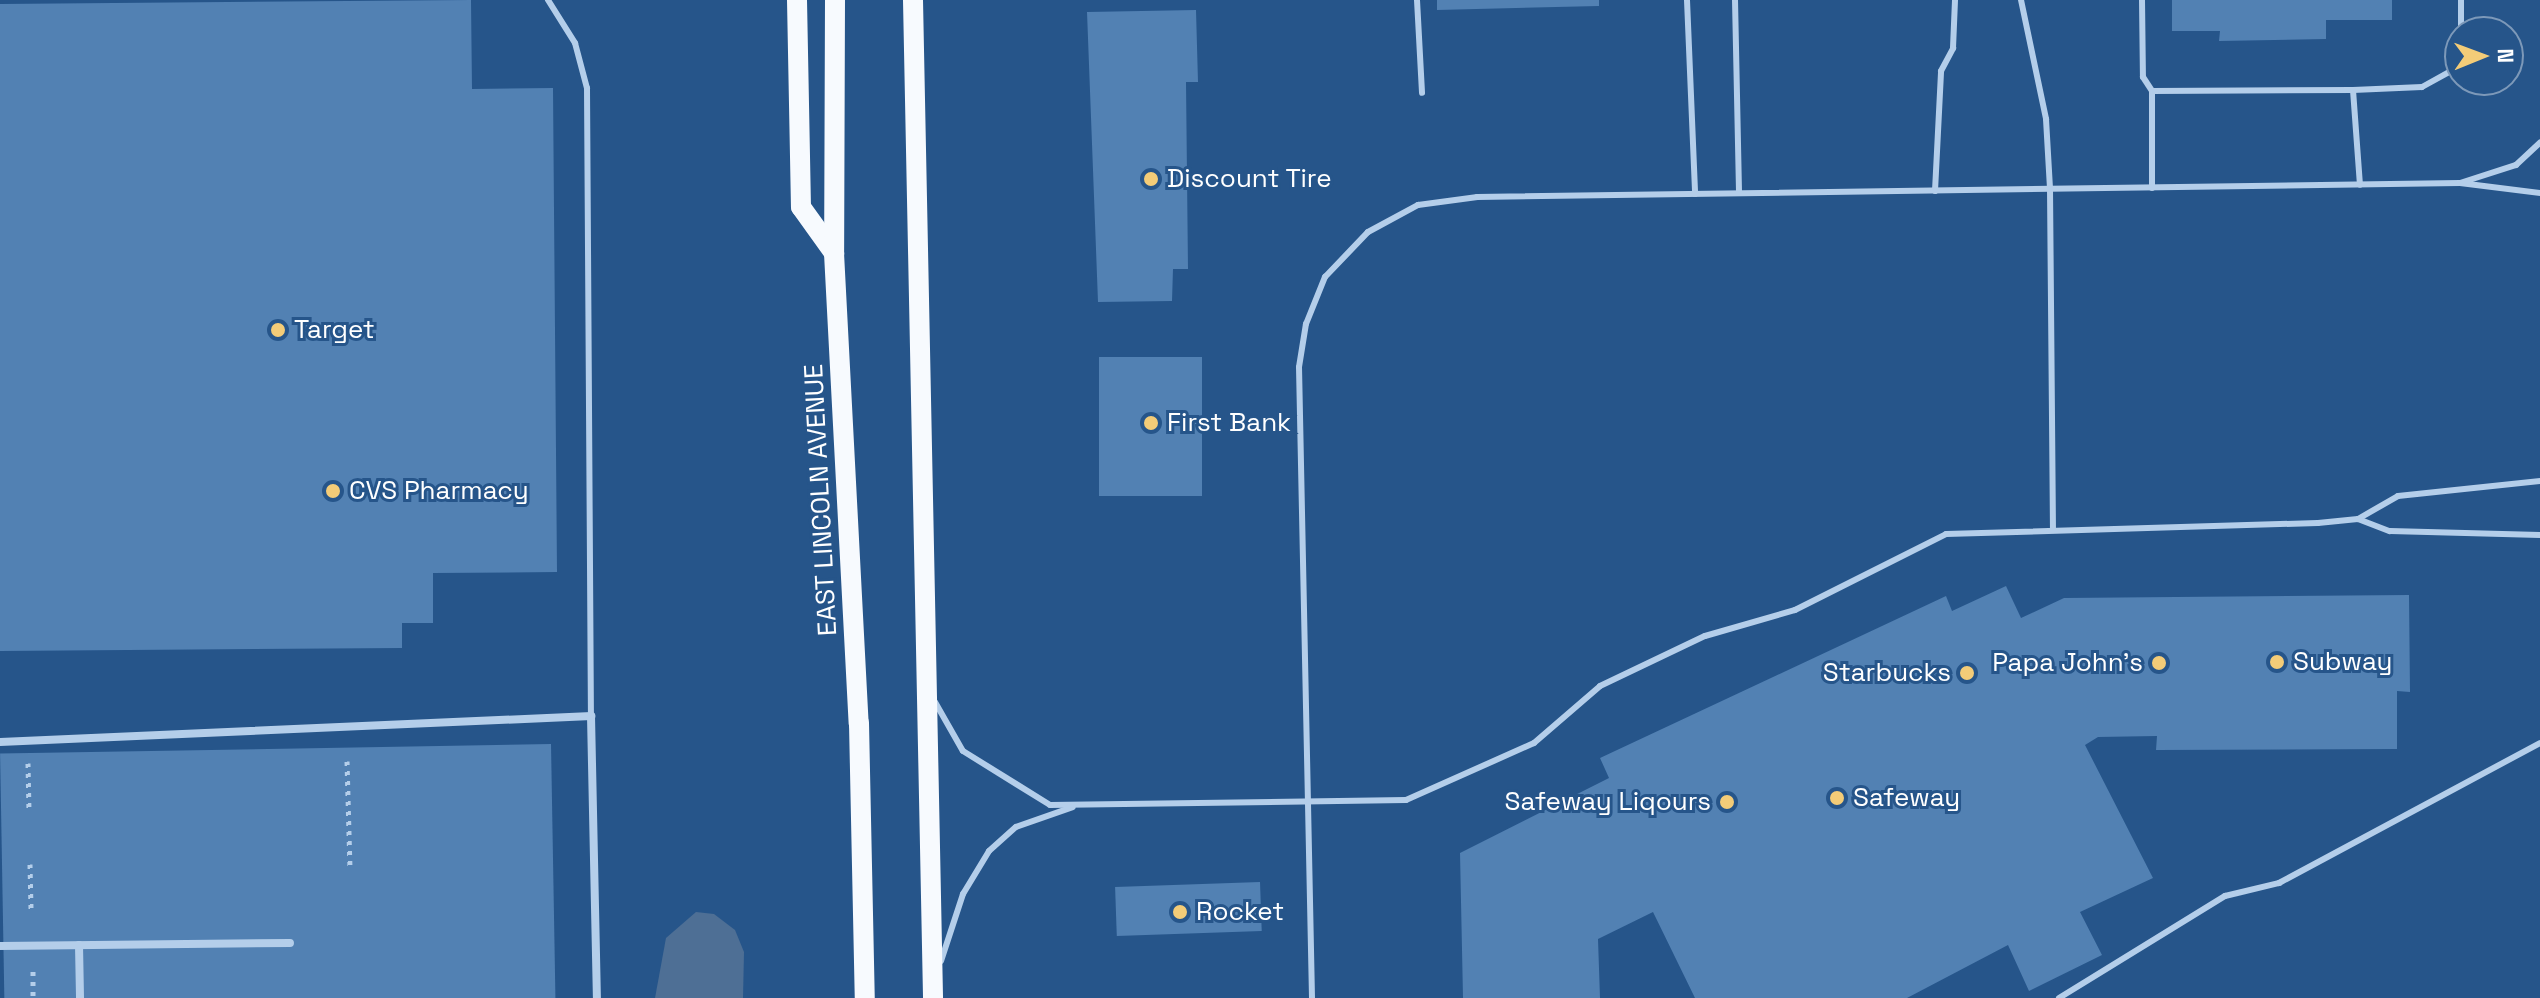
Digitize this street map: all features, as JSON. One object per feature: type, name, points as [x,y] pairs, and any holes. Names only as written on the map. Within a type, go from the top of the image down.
[{"type":"main road","points":[[797,0],[801,207],[834,253]]},
{"type":"main road","name":"EAST LINCOLN AVENUE","points":[[835,0],[834,253],[859,723],[865,998]]},
{"type":"main road","points":[[913,0],[933,994]]},
{"type":"street","points":[[0,742],[591,716],[597,998]]},
{"type":"street","points":[[0,946],[290,943]]},
{"type":"street","points":[[79,945],[80,998]]},
{"type":"lane","points":[[548,0],[575,43],[587,88],[591,716]]},
{"type":"lane","points":[[1417,0],[1422,93]]},
{"type":"lane","points":[[1687,0],[1686,83],[1695,194]]},
{"type":"lane","points":[[1735,0],[1741,70],[1739,193]]},
{"type":"lane","points":[[1935,191],[1941,71],[1953,48],[1955,0]]},
{"type":"lane","points":[[2021,0],[2046,119],[2050,189],[2053,528]]},
{"type":"lane","points":[[2142,0],[2143,77],[2152,91],[2152,188]]},
{"type":"lane","points":[[2152,91],[2422,87],[2444,75]]},
{"type":"lane","points":[[2353,90],[2360,185]]},
{"type":"lane","points":[[2460,183],[2516,165],[2540,143]]},
{"type":"lane","points":[[1312,998],[1299,367],[1306,324],[1325,277],[1368,232],[1418,205],[1477,197],[2460,183],[2540,193]]},
{"type":"lane","points":[[2358,519],[2398,496],[2540,481]]},
{"type":"lane","points":[[927,673],[937,708],[963,751],[1050,805],[1307,804],[1434,792],[1534,743],[1600,686],[1705,636],[1795,610],[1946,534],[2358,519],[2390,531],[2540,535]]},
{"type":"lane","points":[[2059,998],[2225,896],[2279,883],[2540,743]]},
{"type":"lane","points":[[933,994],[963,894],[989,851],[1016,827],[1076,806]]},
{"type":"path","points":[[28,758],[29,812]]},
{"type":"path","points":[[347,761],[350,870]]},
{"type":"path","points":[[30,864],[31,909]]},
{"type":"path","points":[[33,971],[33,998]]},
{"type":"water","points":[[696,912],[714,914],[735,930],[744,952],[743,998],[655,998],[666,938]]},
{"type":"building","name":"Target","points":[[471,0],[472,89],[553,88],[557,572],[433,573],[433,623],[402,623],[402,648],[0,651],[0,4]]},
{"type":"building","points":[[1437,0],[1599,0],[1599,6],[1437,10]]},
{"type":"building","points":[[2172,0],[2392,0],[2392,20],[2326,20],[2326,39],[2219,41],[2220,31],[2172,31]]},
{"type":"building","points":[[1196,10],[1198,82],[1186,82],[1188,269],[1173,269],[1172,301],[1098,302],[1087,12]]},
{"type":"building","name":"First Bank","points":[[1099,357],[1202,357],[1202,496],[1099,496]]},
{"type":"building","points":[[2006,586],[2021,618],[2064,598],[2409,595],[2410,692],[2397,691],[2397,749],[2156,750],[2157,736],[2098,737],[2085,745],[2153,878],[2080,912],[2102,955],[2029,991],[2008,945],[1907,998],[1695,998],[1653,912],[1598,939],[1600,998],[1463,998],[1460,853],[1609,778],[1600,758],[1946,596],[1952,611]]},
{"type":"building","points":[[551,744],[555,998],[4,998],[0,754]]},
{"type":"building","points":[[1260,882],[1262,931],[1117,936],[1115,887]]},
{"type":"place","name":"Discount Tire","points":[[1151,179]]},
{"type":"place","name":"Target","points":[[278,330]]},
{"type":"place","name":"First Bank","points":[[1151,423]]},
{"type":"place","name":"CVS Pharmacy","points":[[333,491]]},
{"type":"place","name":"Subway","points":[[2277,662]]},
{"type":"place","name":"Papa John's","points":[[2159,663]]},
{"type":"place","name":"Starbucks","points":[[1967,673]]},
{"type":"place","name":"Safeway","points":[[1837,798]]},
{"type":"place","name":"Safeway Liqours","points":[[1727,802]]},
{"type":"place","name":"Rocket","points":[[1180,912]]}]
